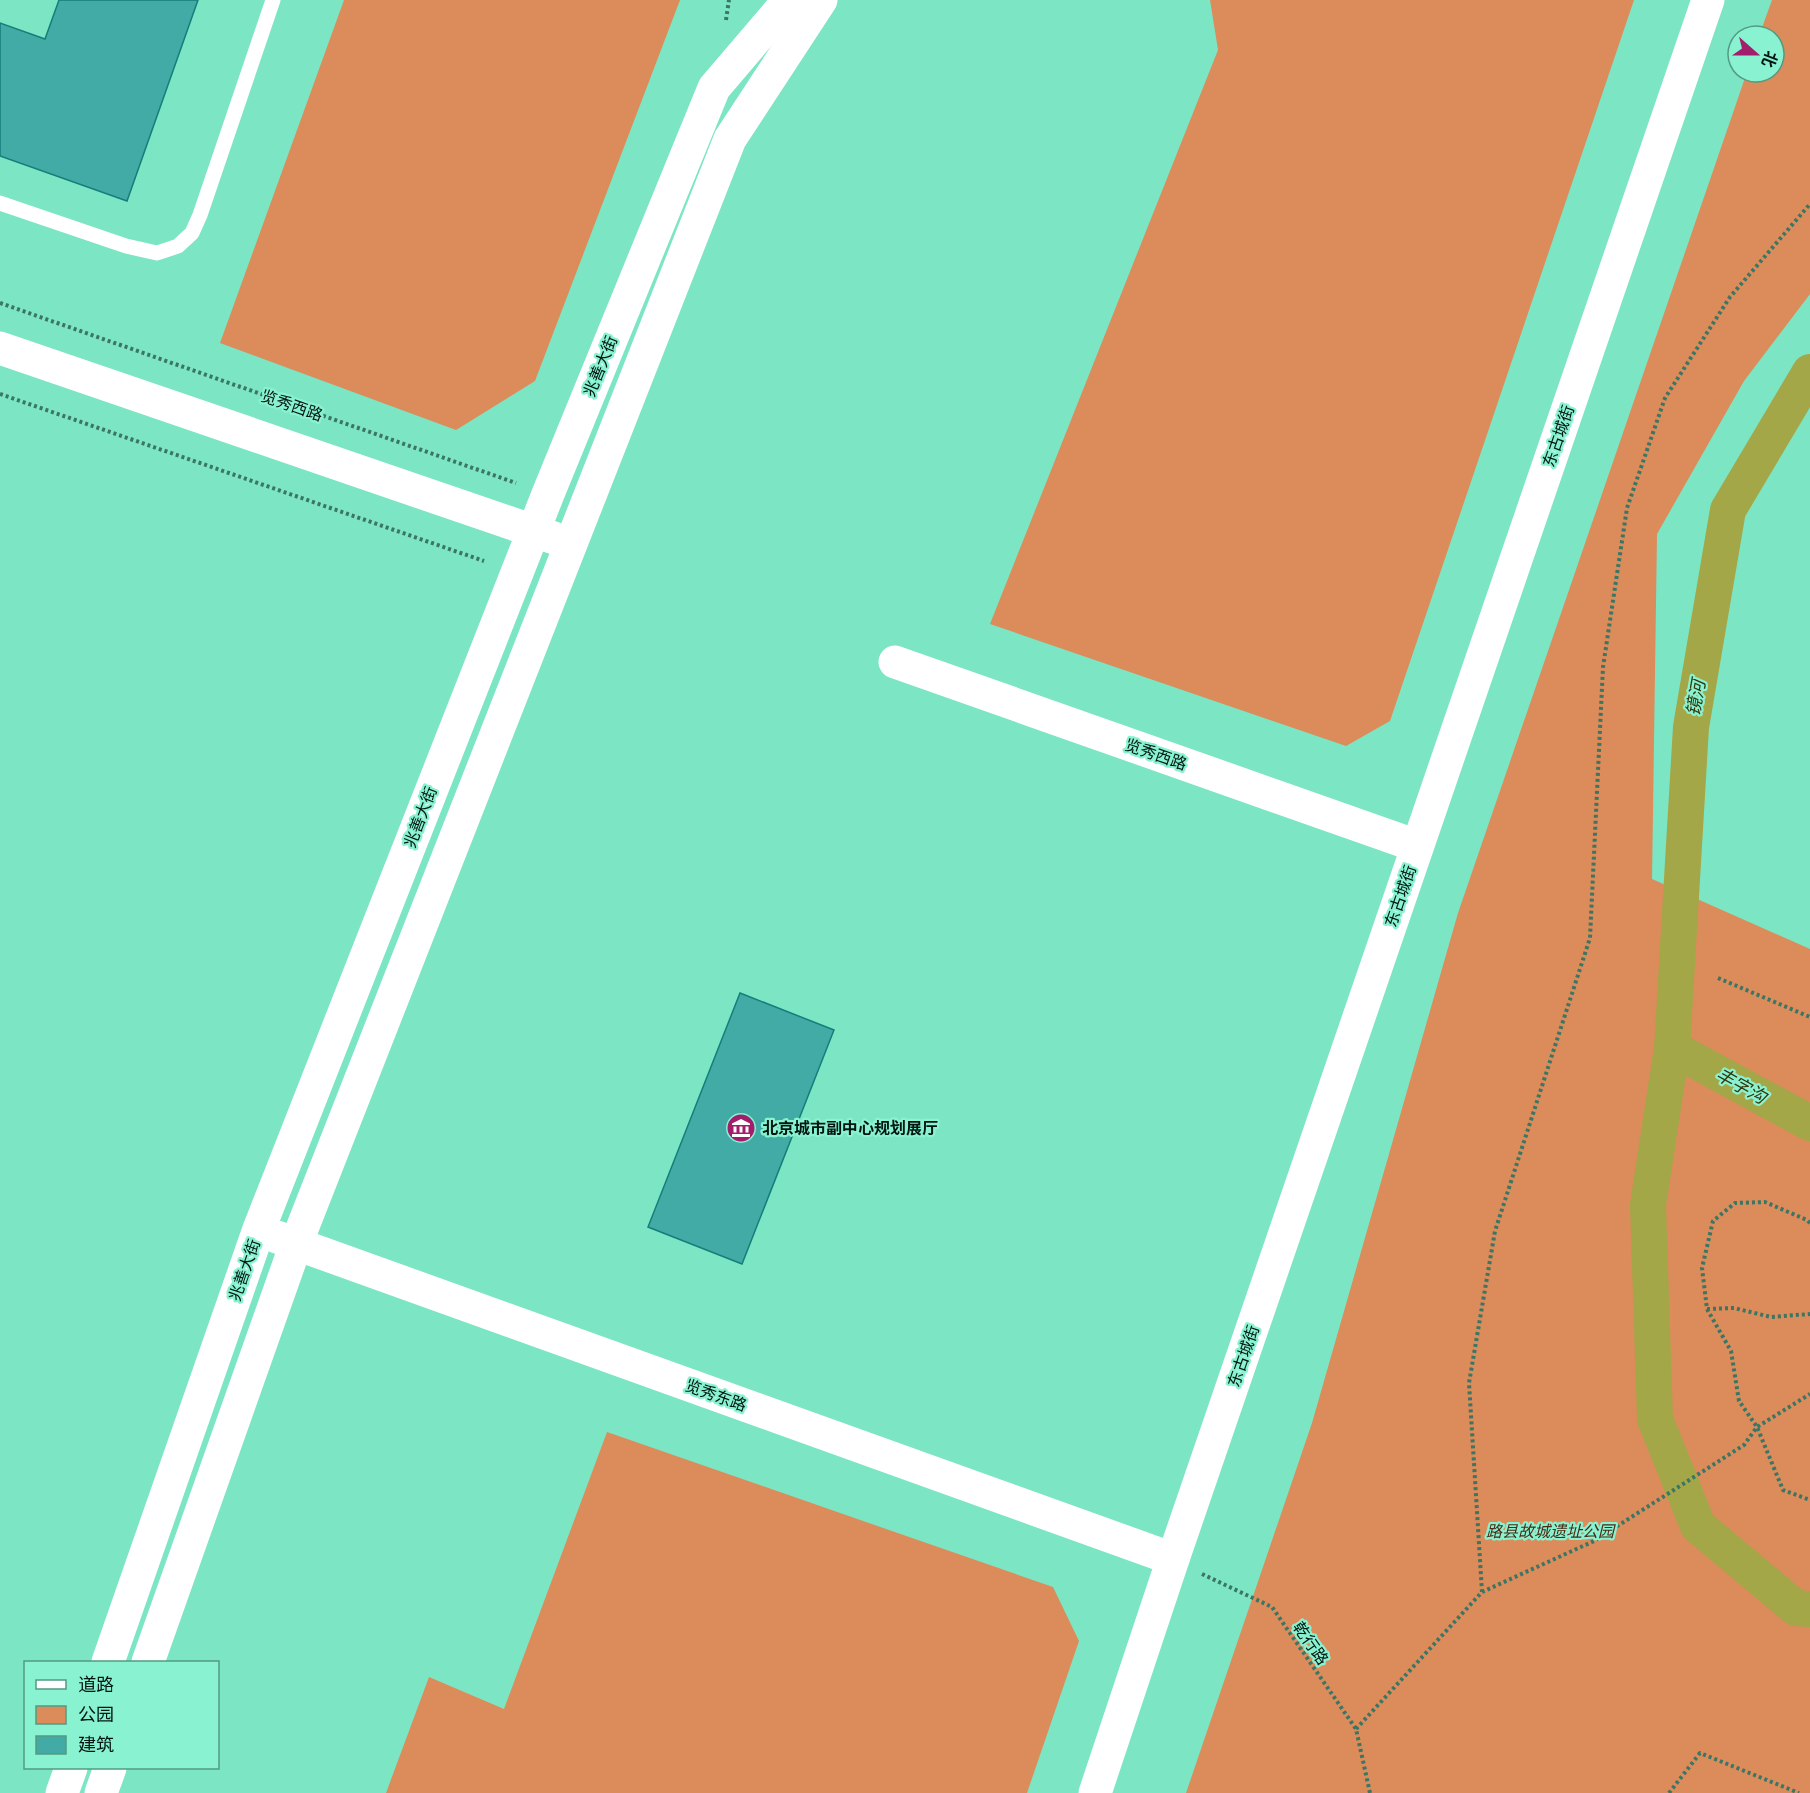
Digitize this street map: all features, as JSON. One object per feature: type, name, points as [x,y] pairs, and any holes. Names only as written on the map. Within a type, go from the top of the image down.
[{"type":"street","name":"兆善大街","points":[[108,1661],[259,1229],[516,572],[714,88],[789,0]]},
{"type":"street","points":[[148,1661],[296,1244],[730,139],[821,0]]},
{"type":"street","name":"东古城街","points":[[1095,1793],[1173,1559],[1708,0]]},
{"type":"street","points":[[0,348],[570,543]]},
{"type":"street","name":"览秀西路","points":[[895,662],[1417,846]]},
{"type":"street","name":"览秀东路","points":[[259,1229],[1173,1559]]},
{"type":"street","points":[[62,1793],[70,1769]]},
{"type":"street","points":[[101,1793],[109,1769]]},
{"type":"lane","points":[[0,203],[126,246],[157,253],[178,246],[192,233],[200,215],[273,0]]},
{"type":"path","points":[[1482,1592],[1469,1383],[1495,1231],[1590,938],[1603,667],[1627,508],[1665,398],[1730,297],[1810,204]]},
{"type":"path","name":"览秀西路","points":[[0,303],[548,494]]},
{"type":"path","points":[[0,394],[516,572]]},
{"type":"path","points":[[1718,978],[1810,1017]]},
{"type":"path","points":[[1810,1223],[1765,1202],[1735,1203],[1713,1221],[1702,1268],[1707,1309],[1731,1350],[1739,1401],[1757,1427],[1783,1490],[1810,1500]]},
{"type":"path","points":[[1707,1309],[1734,1308],[1771,1317],[1810,1314]]},
{"type":"path","points":[[1356,1729],[1482,1592],[1594,1542],[1744,1445],[1757,1427],[1810,1394]]},
{"type":"path","name":"乾行路","points":[[1173,1559],[1229,1589],[1272,1607],[1356,1729],[1370,1793]]},
{"type":"path","points":[[1669,1793],[1700,1753],[1799,1793]]},
{"type":"green space","points":[[344,0],[680,0],[535,381],[456,430],[220,343]]},
{"type":"green space","points":[[1210,0],[1634,0],[1390,721],[1346,746],[990,624],[1218,50]]},
{"type":"green space","name":"路县故城遗址公园","points":[[1772,0],[1810,0],[1810,294],[1744,381],[1657,534],[1652,879],[1810,949],[1810,1793],[1186,1793],[1312,1423],[1458,913],[1743,84],[1786,84],[1786,24],[1763,24]]},
{"type":"green space","points":[[607,1432],[1053,1587],[1079,1641],[1027,1793],[386,1793],[429,1677],[504,1709]]},
{"type":"building","points":[[59,0],[198,0],[127,201],[0,156],[0,23],[45,39]]},
{"type":"building","name":"北京城市副中心规划展厅","points":[[740,993],[834,1030],[742,1264],[648,1227]]},
{"type":"waterway","name":"镜河","points":[[1810,372],[1728,510],[1691,727],[1672,1048],[1648,1205],[1655,1419],[1698,1526],[1796,1608],[1810,1609]]},
{"type":"waterway","name":"丰字沟","points":[[1672,1048],[1810,1123]]},
{"type":"place","name":"北京城市副中心规划展厅","points":[[741,1128]]}]
